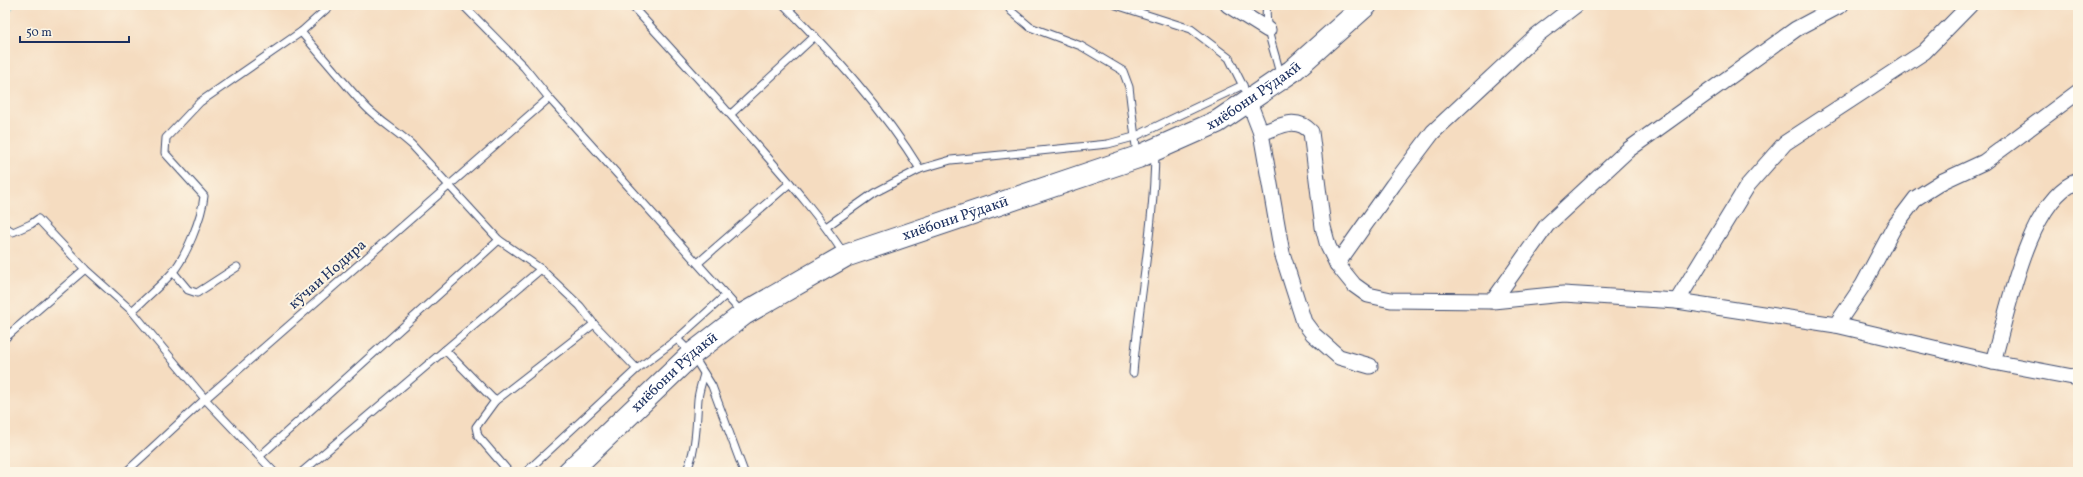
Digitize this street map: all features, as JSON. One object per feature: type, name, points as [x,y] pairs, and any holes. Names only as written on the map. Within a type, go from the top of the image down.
[{"type":"highway","name":"хиёбони Рӯдакӣ","points":[[569,472],[692,354],[744,314],[845,256],[1217,122],[1246,93],[1281,79],[1366,5]]},
{"type":"street","points":[[1228,5],[1268,30]]},
{"type":"street","points":[[1337,264],[1433,132],[1537,35],[1576,5]]},
{"type":"street","points":[[1494,301],[1547,225],[1628,150],[1796,29],[1841,5]]},
{"type":"street","points":[[1677,301],[1748,185],[1785,143],[1924,52],[1970,5]]},
{"type":"street","points":[[1836,325],[1863,285],[1894,227],[1916,198],[1943,181],[1984,162],[2078,92]]},
{"type":"street","points":[[1246,93],[1261,133],[1282,253],[1304,322],[1313,334],[1340,357],[1370,366]]},
{"type":"street","points":[[1261,133],[1294,122],[1304,124],[1311,132],[1323,227],[1328,246],[1337,264],[1354,285],[1368,295],[1391,300],[1494,301],[1563,294],[1677,301],[1836,325],[1993,362],[2078,378]]},
{"type":"street","points":[[1993,362],[2032,231],[2050,201],[2072,183],[2078,181]]},
{"type":"lane","points":[[132,311],[173,272],[192,237],[203,209],[204,196],[165,153],[166,138],[200,102],[301,32],[331,5]]},
{"type":"lane","points":[[464,5],[524,66],[549,98],[744,314]]},
{"type":"lane","points":[[631,5],[731,114],[790,183],[826,227],[845,256]]},
{"type":"lane","points":[[784,5],[815,36],[903,141],[920,169]]},
{"type":"lane","points":[[1007,5],[1011,11],[1030,27],[1081,46],[1123,71],[1129,87],[1142,148],[1155,189],[1138,317],[1133,373]]},
{"type":"lane","points":[[1116,5],[1191,28],[1229,58],[1246,93]]},
{"type":"lane","points":[[1267,5],[1266,12],[1268,30],[1277,57],[1281,79]]},
{"type":"lane","points":[[301,32],[366,107],[385,124],[398,132],[499,240],[541,269],[580,306],[594,324],[637,369]]},
{"type":"lane","points":[[731,114],[815,36]]},
{"type":"lane","name":"кӯчаи Нодира","points":[[126,472],[205,399],[549,98]]},
{"type":"lane","points":[[826,227],[874,193],[920,169],[952,160],[1108,144],[1142,148]]},
{"type":"lane","points":[[698,263],[790,183]]},
{"type":"lane","points":[[5,227],[13,232],[31,224],[38,219],[85,269],[132,311],[205,399],[274,472]]},
{"type":"lane","points":[[260,456],[499,240]]},
{"type":"lane","points":[[173,272],[188,290],[197,293],[236,267]]},
{"type":"lane","points":[[5,338],[85,269]]},
{"type":"lane","points":[[302,472],[541,269]]},
{"type":"lane","points":[[526,472],[637,369],[677,339],[726,295]]},
{"type":"lane","points":[[509,472],[478,436],[476,427],[495,401],[594,324]]},
{"type":"lane","points":[[677,339],[692,354],[712,386],[741,470]]},
{"type":"lane","points":[[445,350],[495,401]]},
{"type":"lane","points":[[686,472],[692,460],[697,428],[698,397],[704,374]]}]
